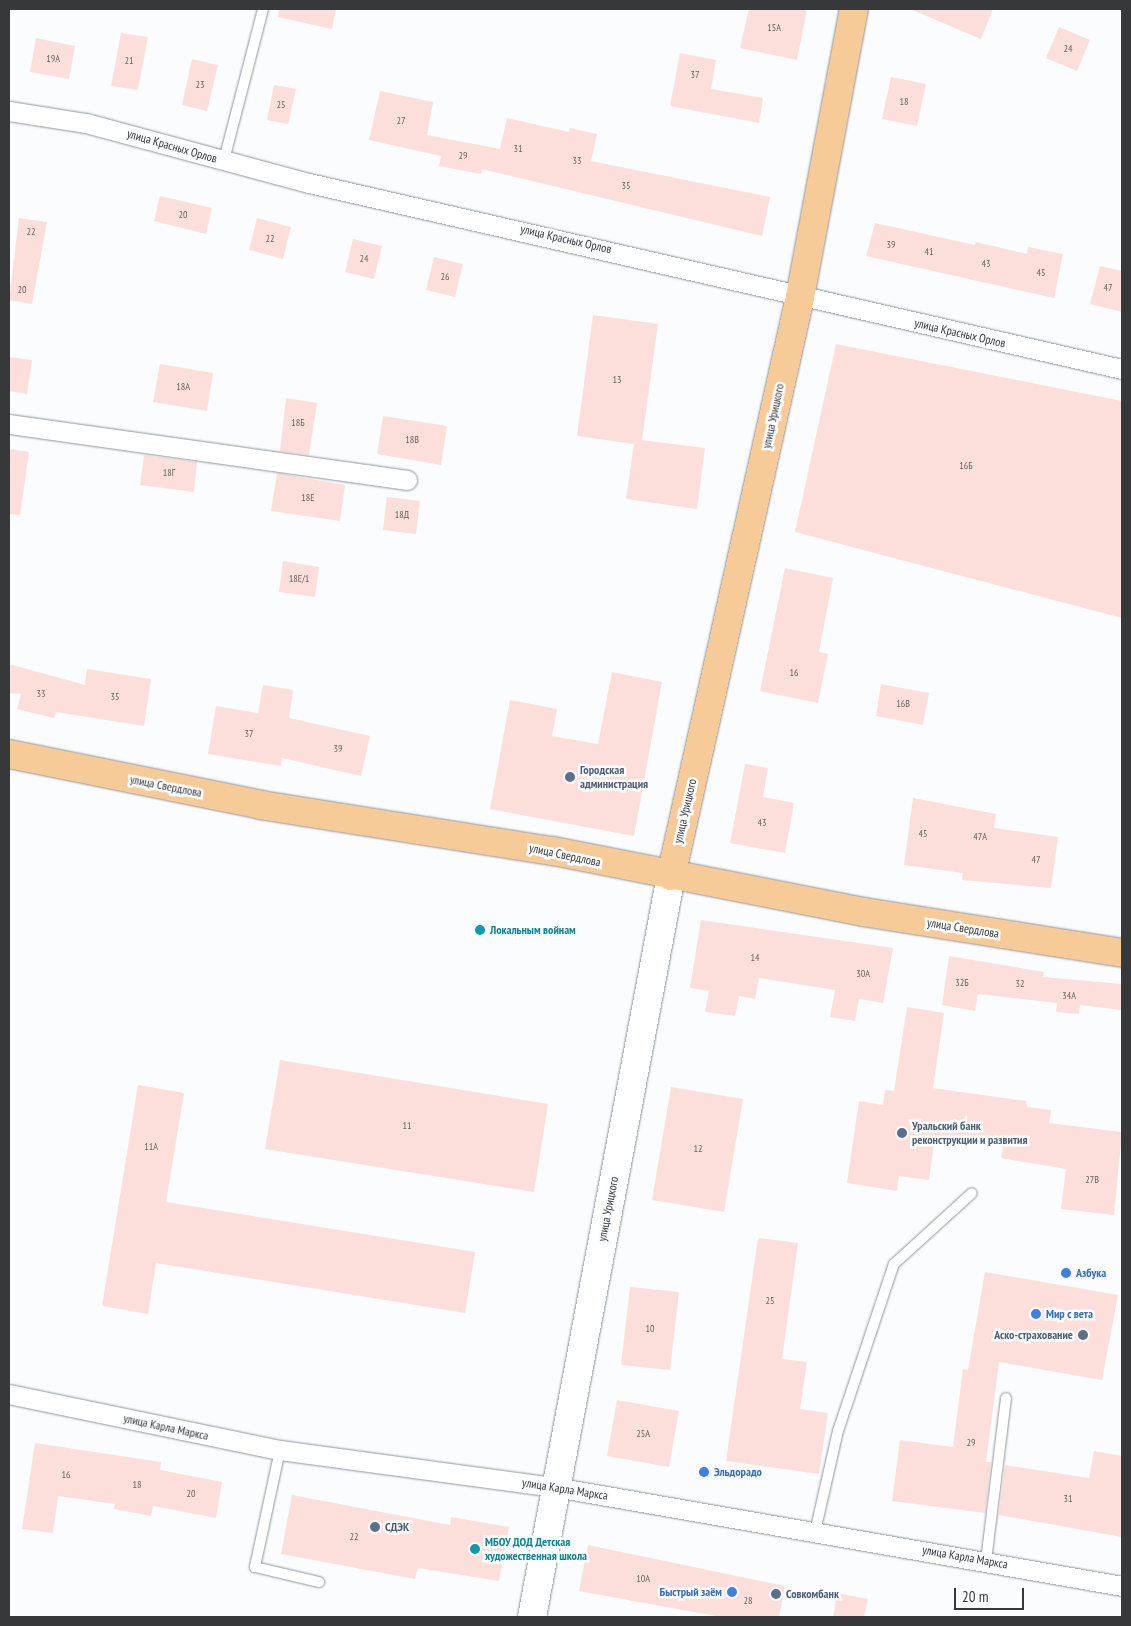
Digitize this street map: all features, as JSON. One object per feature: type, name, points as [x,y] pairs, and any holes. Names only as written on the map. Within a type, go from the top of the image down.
[{"type":"main road","name":"улица Урицкого","points":[[532,1617],[671,876],[800,297],[854,9]]},
{"type":"main road","name":"улица Свердлова","points":[[9,754],[261,805],[553,850],[671,876],[1122,953]]},
{"type":"street","name":"улица Красных Орлов","points":[[9,111],[95,125],[224,160],[691,267],[800,297],[1122,369]]},
{"type":"street","points":[[9,424],[407,480]]},
{"type":"street","name":"улица Карла Маркса","points":[[9,1394],[280,1450],[555,1487],[1122,1586]]},
{"type":"lane","points":[[224,160],[264,9]]},
{"type":"lane","points":[[815,1532],[838,1431],[894,1264],[972,1193]]},
{"type":"lane","points":[[986,1561],[1006,1398]]},
{"type":"lane","points":[[280,1450],[255,1567],[319,1582]]},
{"type":"building","points":[[279,9],[336,9],[332,29],[278,17]]},
{"type":"building","points":[[749,9],[807,9],[797,60],[740,48]]},
{"type":"building","points":[[910,9],[993,9],[981,39]]},
{"type":"building","points":[[1059,27],[1090,40],[1077,71],[1046,58]]},
{"type":"building","points":[[121,33],[148,37],[138,90],[111,86]]},
{"type":"building","points":[[36,38],[75,46],[69,79],[30,72]]},
{"type":"building","points":[[680,53],[716,60],[711,89],[763,98],[759,123],[670,106]]},
{"type":"building","points":[[192,59],[218,65],[207,111],[182,105]]},
{"type":"building","points":[[891,77],[926,84],[917,126],[882,119]]},
{"type":"building","points":[[274,85],[296,89],[288,124],[267,120]]},
{"type":"building","points":[[380,91],[433,102],[427,135],[500,149],[507,118],[569,132],[570,128],[597,134],[591,161],[770,197],[762,236],[482,169],[481,174],[439,166],[441,156],[369,140]]},
{"type":"building","points":[[160,196],[212,208],[206,234],[154,221]]},
{"type":"building","points":[[19,218],[47,222],[32,304],[9,300]]},
{"type":"building","points":[[257,218],[291,227],[283,259],[249,250]]},
{"type":"building","points":[[875,223],[975,245],[976,242],[1027,254],[1028,247],[1063,254],[1054,298],[866,256]]},
{"type":"building","points":[[353,239],[382,246],[374,279],[345,272]]},
{"type":"building","points":[[434,257],[463,264],[455,297],[426,290]]},
{"type":"building","points":[[1100,266],[1122,271],[1122,312],[1090,304]]},
{"type":"building","points":[[593,315],[658,324],[642,440],[705,448],[697,509],[626,499],[634,444],[577,436]]},
{"type":"building","points":[[836,344],[1122,401],[1122,618],[795,532]]},
{"type":"building","points":[[9,357],[32,360],[27,394],[9,391]]},
{"type":"building","points":[[160,364],[213,373],[207,411],[153,402]]},
{"type":"building","points":[[286,398],[317,403],[309,455],[280,451]]},
{"type":"building","points":[[383,416],[447,426],[441,465],[377,454]]},
{"type":"building","points":[[9,449],[29,452],[20,515],[9,514]]},
{"type":"building","points":[[144,455],[197,462],[194,492],[140,485]]},
{"type":"building","points":[[277,473],[345,485],[340,521],[271,511]]},
{"type":"building","points":[[387,497],[420,501],[416,534],[383,530]]},
{"type":"building","points":[[283,561],[319,567],[315,597],[279,592]]},
{"type":"building","points":[[785,568],[833,578],[819,652],[828,654],[818,703],[760,691]]},
{"type":"building","points":[[9,664],[85,685],[87,669],[151,679],[144,726],[56,712],[54,718],[17,709],[21,694],[9,693]]},
{"type":"building","name":"Городская администрация","points":[[612,672],[662,682],[634,836],[490,809],[510,700],[557,709],[552,736],[598,744]]},
{"type":"building","points":[[881,684],[929,693],[923,725],[876,716]]},
{"type":"building","points":[[263,685],[293,690],[289,718],[370,736],[361,776],[282,758],[281,766],[208,754],[216,706],[258,713]]},
{"type":"building","points":[[745,764],[768,768],[763,797],[794,803],[785,853],[730,843]]},
{"type":"building","points":[[913,798],[996,814],[994,828],[1058,837],[1051,888],[962,880],[963,873],[904,865]]},
{"type":"building","points":[[701,920],[893,948],[883,1003],[859,999],[855,1021],[830,1017],[835,990],[759,978],[755,999],[739,996],[735,1016],[705,1012],[709,991],[690,988]]},
{"type":"building","points":[[949,956],[1044,972],[1043,977],[1122,984],[1122,1010],[1080,1005],[1079,1014],[1056,1012],[1057,1003],[978,994],[975,1011],[942,1005]]},
{"type":"building","points":[[907,1007],[944,1013],[933,1088],[1026,1101],[1027,1107],[1051,1110],[1049,1123],[1122,1132],[1114,1215],[1061,1209],[1066,1169],[1001,1158],[1003,1147],[935,1137],[929,1180],[899,1176],[897,1191],[847,1183],[859,1101],[883,1105],[885,1090],[894,1091]]},
{"type":"building","points":[[280,1060],[548,1104],[534,1192],[265,1149]]},
{"type":"building","points":[[138,1085],[184,1093],[166,1202],[475,1252],[465,1313],[156,1263],[148,1314],[102,1306]]},
{"type":"building","points":[[671,1087],[743,1099],[724,1212],[652,1200]]},
{"type":"building","points":[[758,1238],[798,1243],[782,1359],[807,1362],[800,1409],[828,1413],[819,1474],[726,1461]]},
{"type":"building","points":[[985,1272],[1118,1295],[1102,1380],[999,1362],[986,1462],[991,1462],[985,1513],[892,1501],[900,1440],[953,1447],[963,1369],[968,1370]]},
{"type":"building","points":[[630,1287],[679,1292],[670,1370],[621,1365]]},
{"type":"building","points":[[617,1400],[679,1411],[669,1467],[607,1456]]},
{"type":"building","points":[[35,1443],[161,1462],[160,1470],[222,1482],[216,1518],[153,1506],[151,1516],[114,1509],[115,1504],[58,1496],[53,1533],[22,1529]]},
{"type":"building","points":[[1094,1451],[1122,1456],[1122,1537],[999,1515],[1005,1465],[1089,1478]]},
{"type":"building","points":[[292,1495],[450,1525],[451,1517],[509,1527],[499,1581],[418,1568],[415,1579],[281,1554]]},
{"type":"building","points":[[588,1545],[785,1586],[779,1617],[721,1617],[579,1591]]},
{"type":"building","points":[[837,1593],[868,1599],[864,1617],[833,1617]]},
{"type":"place","name":"Городская администрация","points":[[570,777]]},
{"type":"place","name":"Локальным войнам","points":[[480,930]]},
{"type":"place","name":"Уральский банк реконструкции и развития","points":[[902,1133]]},
{"type":"place","name":"Азбука","points":[[1066,1273]]},
{"type":"place","name":"Мир с вета","points":[[1036,1314]]},
{"type":"place","name":"Аско-страхование","points":[[1083,1335]]},
{"type":"place","name":"Эльдорадо","points":[[704,1472]]},
{"type":"place","name":"СДЭК","points":[[375,1527]]},
{"type":"place","name":"МБОУ ДОД Детская художественная школа","points":[[475,1549]]},
{"type":"place","name":"Быстрый заём","points":[[732,1592]]},
{"type":"place","name":"Совкомбанк","points":[[776,1594]]}]
